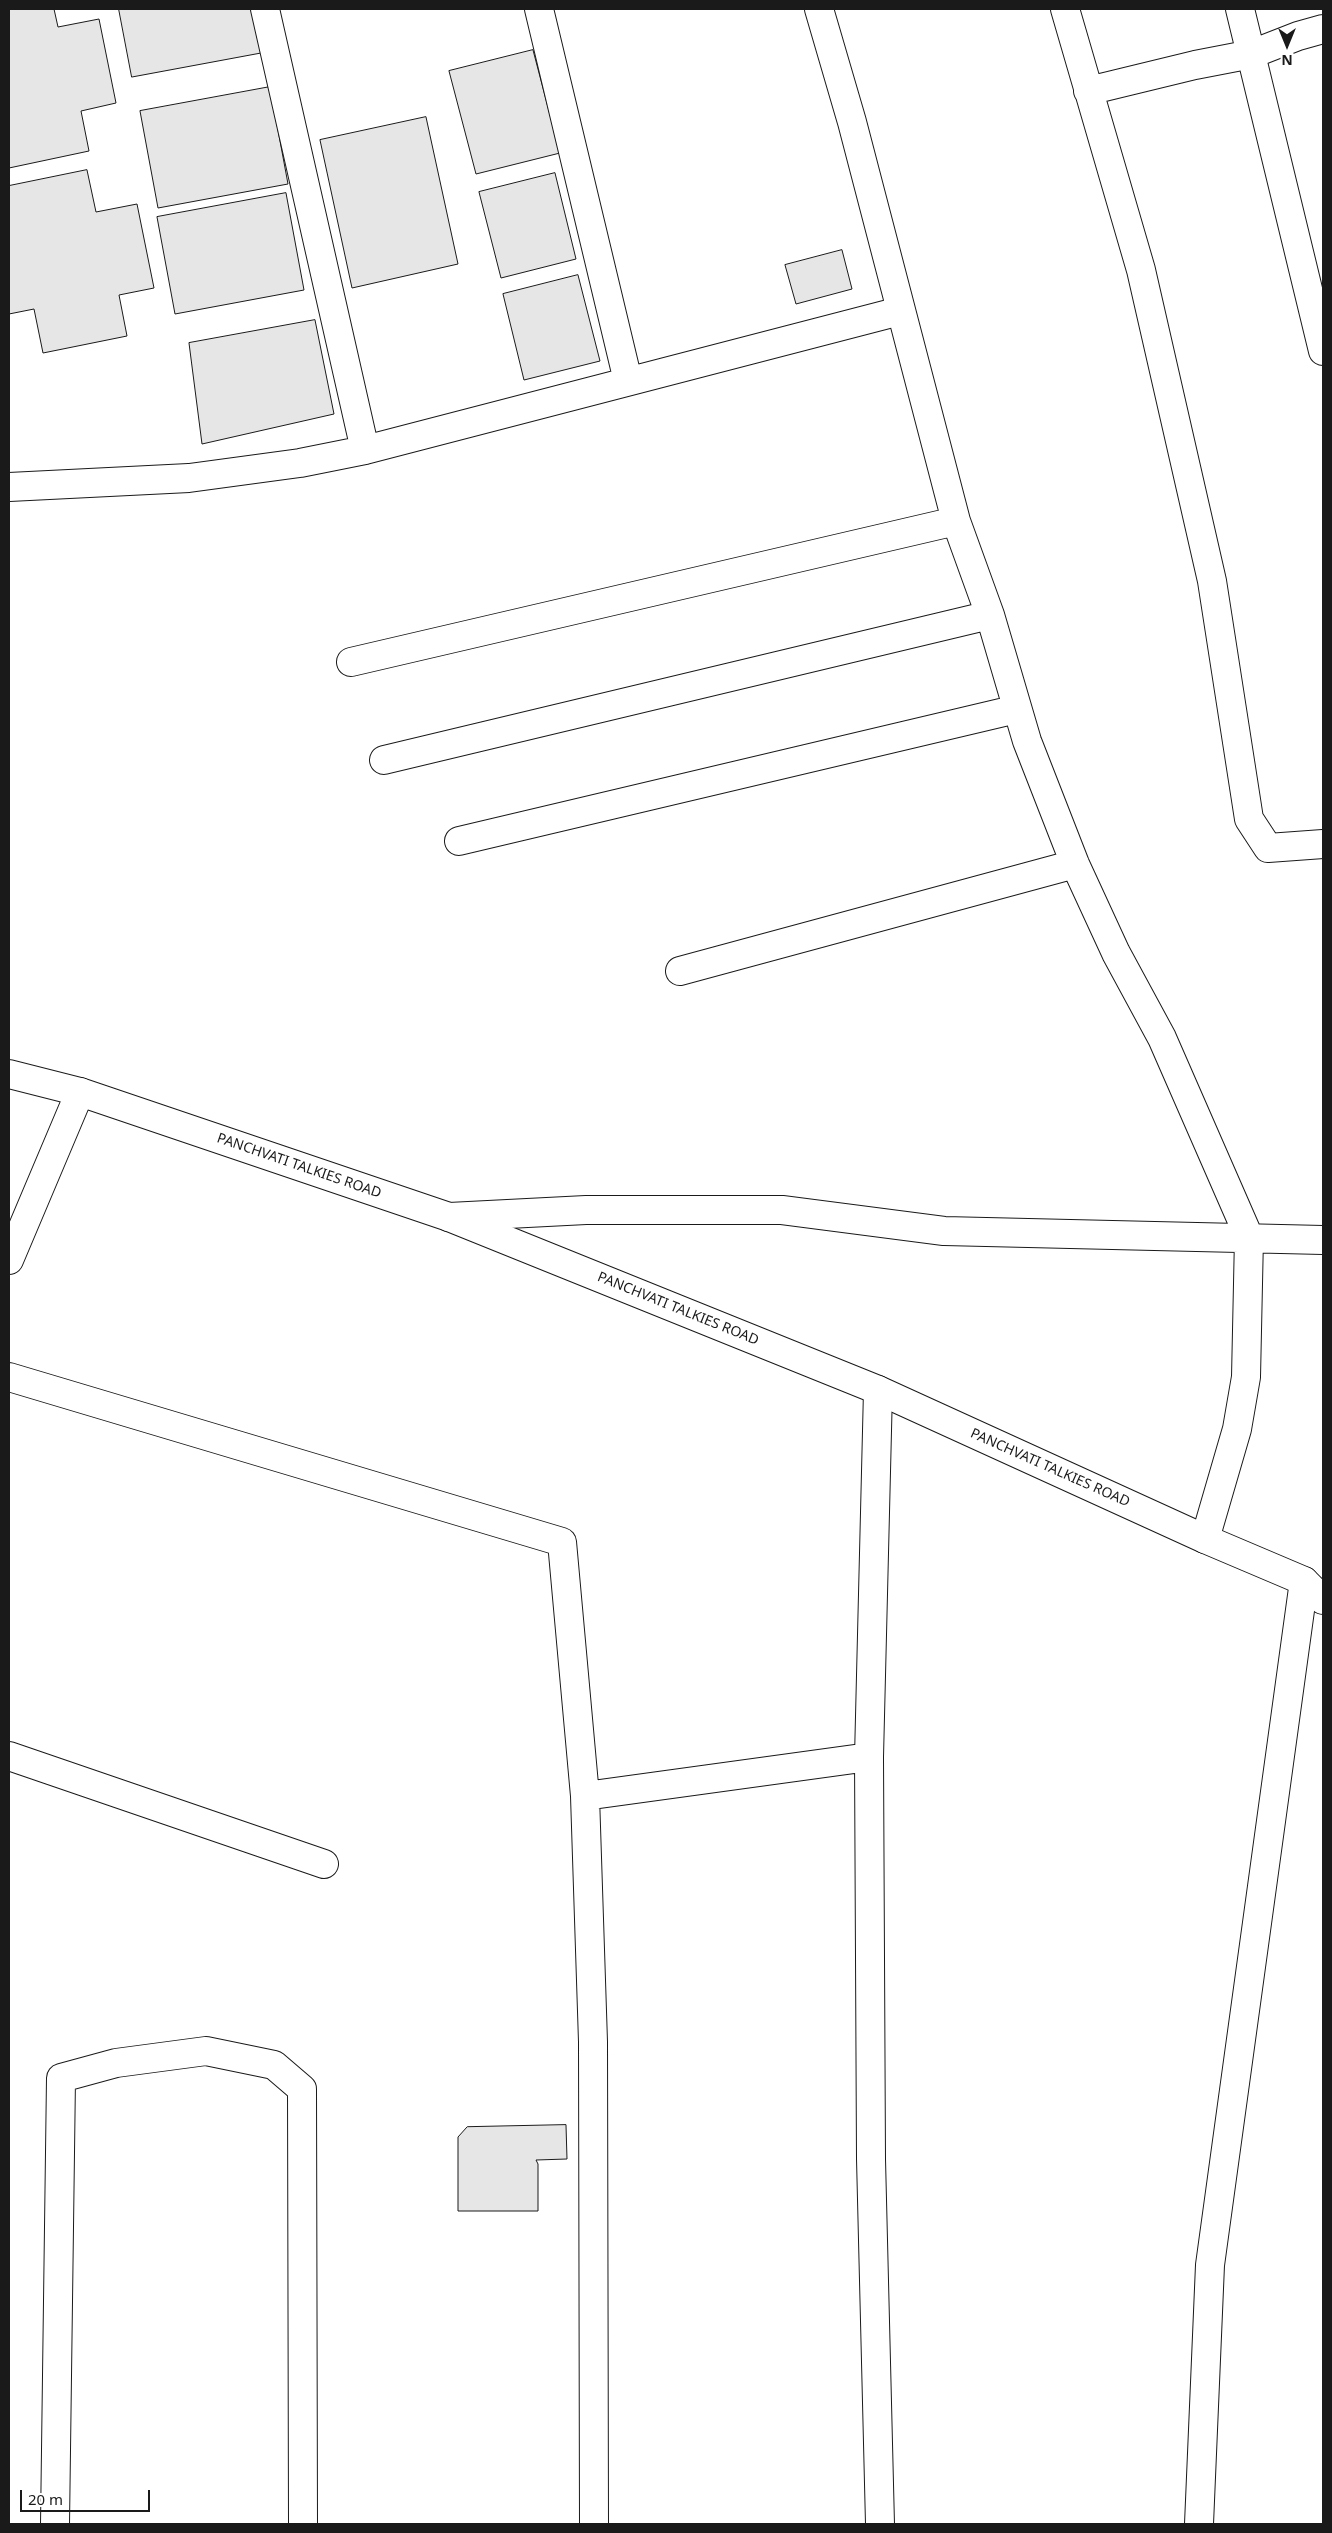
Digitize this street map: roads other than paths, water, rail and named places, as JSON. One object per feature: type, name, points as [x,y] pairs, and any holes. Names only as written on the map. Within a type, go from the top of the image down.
[{"type":"street","points":[[266,9],[365,450]]},
{"type":"street","points":[[539,9],[628,381]]},
{"type":"street","points":[[819,9],[852,122],[956,521],[990,615],[1027,741],[1075,864],[1116,953],[1162,1038],[1249,1237],[1246,1377],[1237,1429],[1205,1539]]},
{"type":"street","points":[[1066,9],[1088,91],[1141,270],[1210,572],[1248,819],[1268,848],[1323,844]]},
{"type":"street","points":[[1240,9],[1323,351]]},
{"type":"street","points":[[1088,91],[1195,65],[1252,54],[1298,36],[1323,29]]},
{"type":"street","points":[[9,487],[189,478],[300,463],[365,450],[900,311]]},
{"type":"street","points":[[351,662],[956,521]]},
{"type":"street","points":[[384,760],[990,615]]},
{"type":"street","points":[[459,842],[1017,709]]},
{"type":"street","points":[[680,971],[1075,864]]},
{"type":"street","name":"PANCHVATI TALKIES ROAD","points":[[9,1074],[80,1092],[449,1217],[878,1390],[1205,1539],[1304,1581],[1323,1600]]},
{"type":"street","points":[[9,1260],[80,1092]]},
{"type":"street","points":[[449,1217],[586,1210],[782,1210],[944,1231],[1323,1240]]},
{"type":"street","points":[[9,1377],[562,1542],[585,1796],[593,2042],[594,2524]]},
{"type":"street","points":[[878,1390],[869,1757],[871,2159],[880,2524]]},
{"type":"street","points":[[1199,2524],[1210,2265],[1304,1581]]},
{"type":"street","points":[[9,1756],[324,1864]]},
{"type":"street","points":[[585,1796],[869,1757]]},
{"type":"street","points":[[55,2524],[61,2078],[116,2063],[206,2051],[274,2066],[302,2089],[303,2524]]}]
